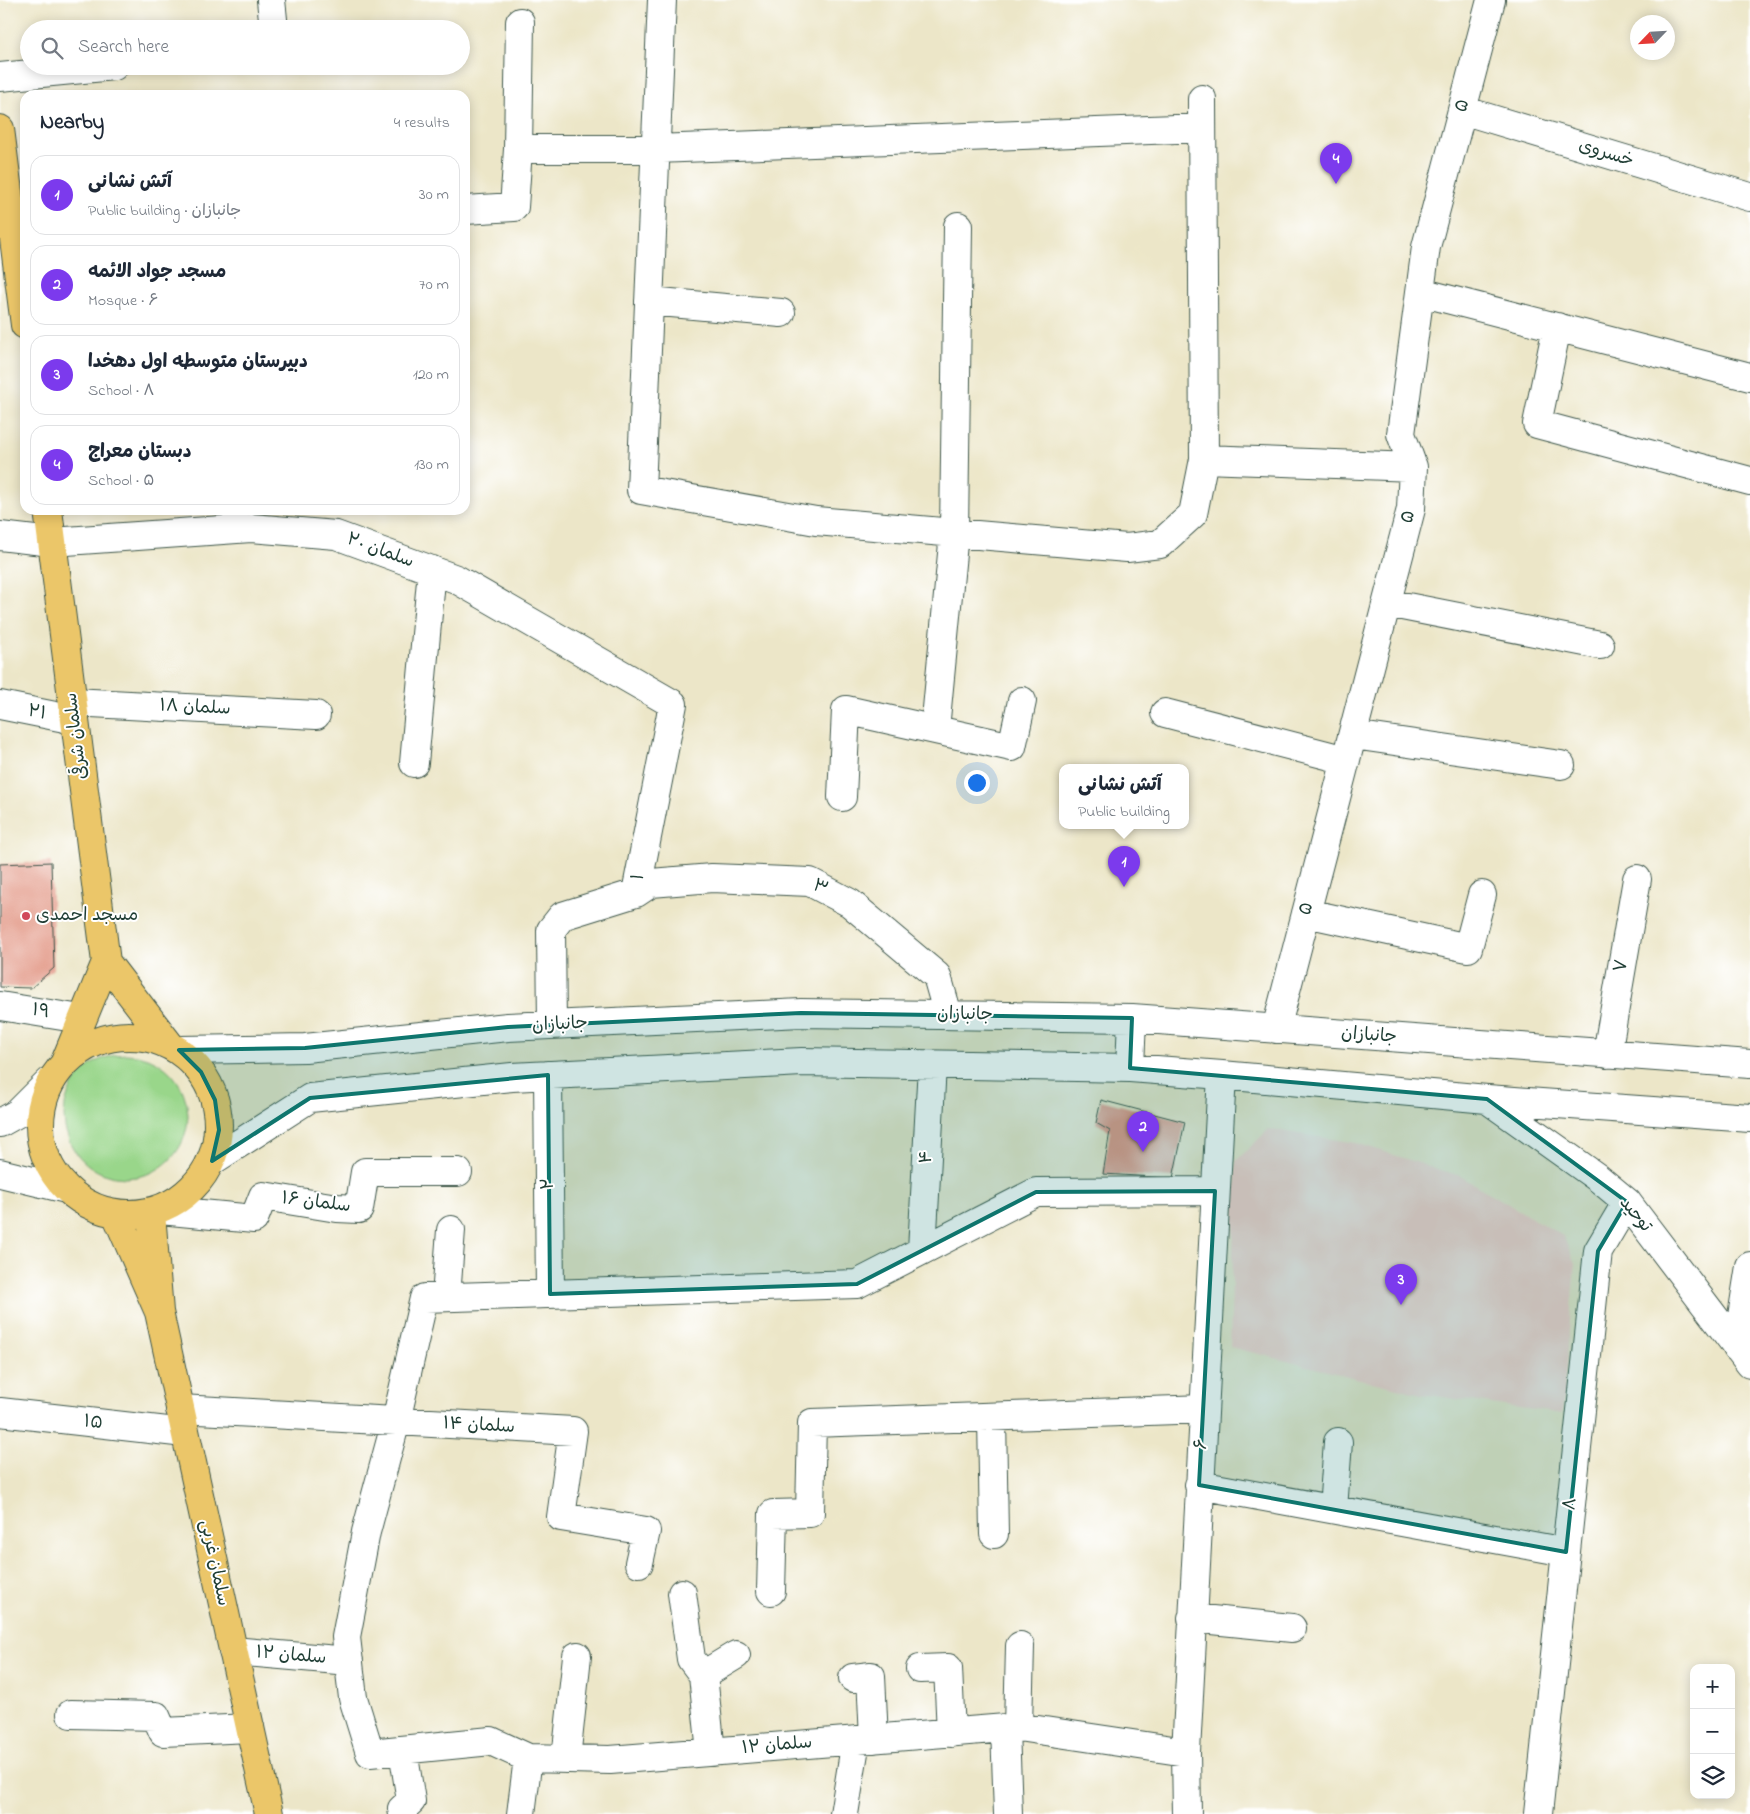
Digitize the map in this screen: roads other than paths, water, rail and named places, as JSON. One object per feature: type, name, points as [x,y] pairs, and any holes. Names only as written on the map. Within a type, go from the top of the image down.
[{"type":"main road","points":[[0,129],[2,165],[18,213],[20,245]]},
{"type":"main road","name":"سلمان شرقی","points":[[49,515],[106,962]]},
{"type":"main road","points":[[106,962],[174,1047],[201,1072],[215,1100],[219,1130],[212,1161],[191,1191],[156,1211],[116,1214],[90,1206],[66,1189],[49,1166],[40,1138],[41,1109],[106,962]]},
{"type":"main road","points":[[58,1072],[87,1045],[114,1036],[142,1036],[174,1047]]},
{"type":"main road","points":[[156,1211],[159,1312]]},
{"type":"main road","points":[[116,1214],[159,1312]]},
{"type":"main road","name":"سلمان غربی","points":[[159,1312],[269,1814]]},
{"type":"street","points":[[272,0],[273,20]]},
{"type":"street","points":[[662,0],[641,490],[816,522],[1127,548],[1160,544],[1193,514],[1204,459],[1202,99]]},
{"type":"street","name":"۵","points":[[1276,1029],[1411,509],[1413,467],[1401,434],[1426,247],[1491,0]]},
{"type":"street","points":[[470,210],[514,206],[518,149],[520,22]]},
{"type":"street","points":[[0,76],[20,74]]},
{"type":"street","name":"خسروی","points":[[1462,110],[1750,198]]},
{"type":"street","points":[[518,149],[656,149],[1202,128]]},
{"type":"street","points":[[935,729],[954,533],[958,226]]},
{"type":"street","points":[[1420,292],[1750,377]]},
{"type":"street","points":[[649,301],[782,313]]},
{"type":"street","points":[[1557,327],[1537,424],[1750,482]]},
{"type":"street","points":[[1204,459],[1413,467]]},
{"type":"street","name":"سلمان ۲۰","points":[[0,536],[52,542],[251,528],[336,535],[456,579],[674,704]]},
{"type":"street","points":[[414,763],[432,570]]},
{"type":"street","points":[[1387,603],[1600,645]]},
{"type":"street","points":[[842,797],[846,710],[1012,747],[1022,701]]},
{"type":"street","name":"۱","points":[[552,1025],[551,930],[562,916],[636,893],[674,704]]},
{"type":"street","name":"۲۱","points":[[0,705],[74,711]]},
{"type":"street","name":"سلمان ۱۸","points":[[74,711],[316,715]]},
{"type":"street","points":[[1164,713],[1349,748],[1561,765]]},
{"type":"street","name":"۳","points":[[636,893],[651,884],[712,878],[810,882],[850,903],[938,976],[948,1015]]},
{"type":"street","name":"۷","points":[[1607,1054],[1637,879]]},
{"type":"street","points":[[1306,913],[1468,948],[1482,895]]},
{"type":"street","name":"۱۹","points":[[0,1006],[81,1019]]},
{"type":"street","name":"جانبازان","points":[[174,1047],[305,1048],[508,1027],[801,1013],[1132,1018],[1750,1064]]},
{"type":"street","points":[[1130,1068],[1132,1018]]},
{"type":"street","points":[[212,1161],[310,1098],[503,1078],[802,1062],[1130,1068],[1222,1074],[1487,1099],[1750,1118]]},
{"type":"street","name":"۴","points":[[922,1250],[932,1065]]},
{"type":"street","points":[[0,1123],[18,1113],[58,1072]]},
{"type":"street","name":"۶","points":[[1187,1814],[1186,1752],[1192,1618],[1222,1074]]},
{"type":"street","name":"۲","points":[[548,1075],[550,1294]]},
{"type":"street","name":"توحید","points":[[1487,1099],[1598,1178],[1627,1202],[1743,1356]]},
{"type":"street","name":"سلمان ۱۶","points":[[156,1211],[254,1219],[263,1196],[337,1208],[359,1209],[365,1172],[458,1172]]},
{"type":"street","points":[[0,1173],[66,1189]]},
{"type":"street","points":[[349,1661],[346,1637],[366,1532],[396,1421],[424,1298],[857,1284],[1036,1192],[1215,1192]]},
{"type":"street","name":"۸","points":[[1538,1814],[1598,1251],[1627,1202]]},
{"type":"street","points":[[446,1297],[451,1230]]},
{"type":"street","points":[[1743,1356],[1750,1266]]},
{"type":"street","points":[[771,1591],[773,1514],[810,1513],[812,1423],[1204,1409]]},
{"type":"street","name":"۱۵","points":[[0,1412],[183,1421]]},
{"type":"street","points":[[992,1417],[994,1534]]},
{"type":"street","name":"سلمان ۱۴","points":[[183,1421],[396,1421],[573,1431],[561,1517],[646,1531],[639,1563]]},
{"type":"street","points":[[1333,1509],[1338,1442]]},
{"type":"street","points":[[1199,1484],[1566,1552]]},
{"type":"street","points":[[682,1593],[691,1659],[703,1675],[711,1752]]},
{"type":"street","points":[[1192,1618],[1292,1628]]},
{"type":"street","points":[[1008,1814],[1012,1728],[1020,1646]]},
{"type":"street","name":"سلمان ۱۲","points":[[233,1651],[349,1661],[353,1698],[370,1753],[491,1741],[528,1758],[610,1760],[1012,1728],[1186,1752]]},
{"type":"street","points":[[703,1675],[736,1655]]},
{"type":"street","points":[[566,1759],[578,1656]]},
{"type":"street","points":[[920,1669],[948,1668],[950,1733]]},
{"type":"street","points":[[844,1814],[865,1739],[871,1676],[853,1678]]},
{"type":"street","points":[[71,1714],[156,1716],[163,1732],[250,1728]]},
{"type":"street","points":[[403,1750],[411,1800],[402,1809],[403,1814]]},
{"type":"street","points":[[520,1814],[528,1758]]},
{"type":"place","name":"دبستان معراج","points":[[1336,184]]},
{"type":"place","name":"آتش نشانی","points":[[1124,887]]},
{"type":"place","name":"مسجد احمدی","points":[[26,916]]},
{"type":"place","name":"مسجد جواد الائمه","points":[[1143,1152]]},
{"type":"place","name":"دبیرستان متوسطه اول دهخدا","points":[[1401,1305]]}]
